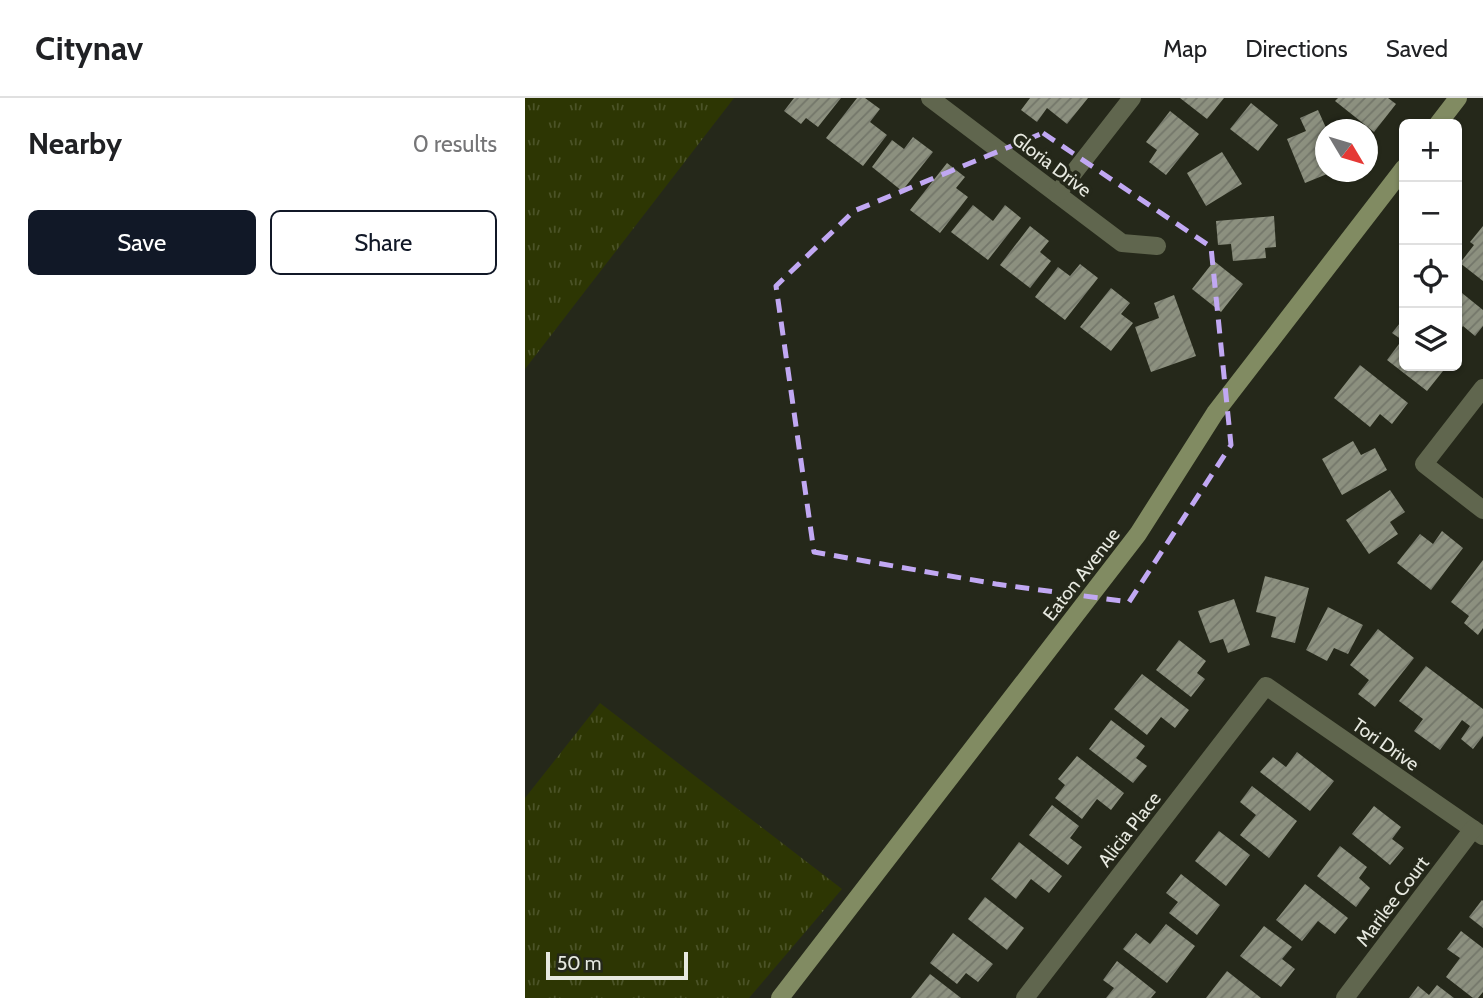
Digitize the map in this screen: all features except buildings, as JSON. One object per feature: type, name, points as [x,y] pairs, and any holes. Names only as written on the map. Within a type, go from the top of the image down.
[{"type":"street","name":"Gloria Drive","points":[[930,98],[1122,243],[1157,246]]},
{"type":"street","points":[[1057,194],[1132,98]]},
{"type":"street","points":[[1442,119],[1458,98]]},
{"type":"street","name":"Eaton Avenue","points":[[780,998],[1138,534],[1215,413],[1399,174]]},
{"type":"street","points":[[1483,388],[1424,464],[1483,510]]},
{"type":"street","name":"Tori Drive","points":[[1266,686],[1478,833]]},
{"type":"street","name":"Alicia Place","points":[[1025,998],[1266,686]]},
{"type":"street","name":"Marilee Court","points":[[1345,998],[1478,833]]},
{"type":"highlighted area","points":[[1043,133],[1211,247],[1231,445],[1129,602],[996,584],[814,552],[776,286],[854,211]]},
{"type":"green space","points":[[525,98],[734,98],[525,369]]},
{"type":"green space","points":[[600,703],[842,889],[749,998],[525,998],[525,798]]}]
